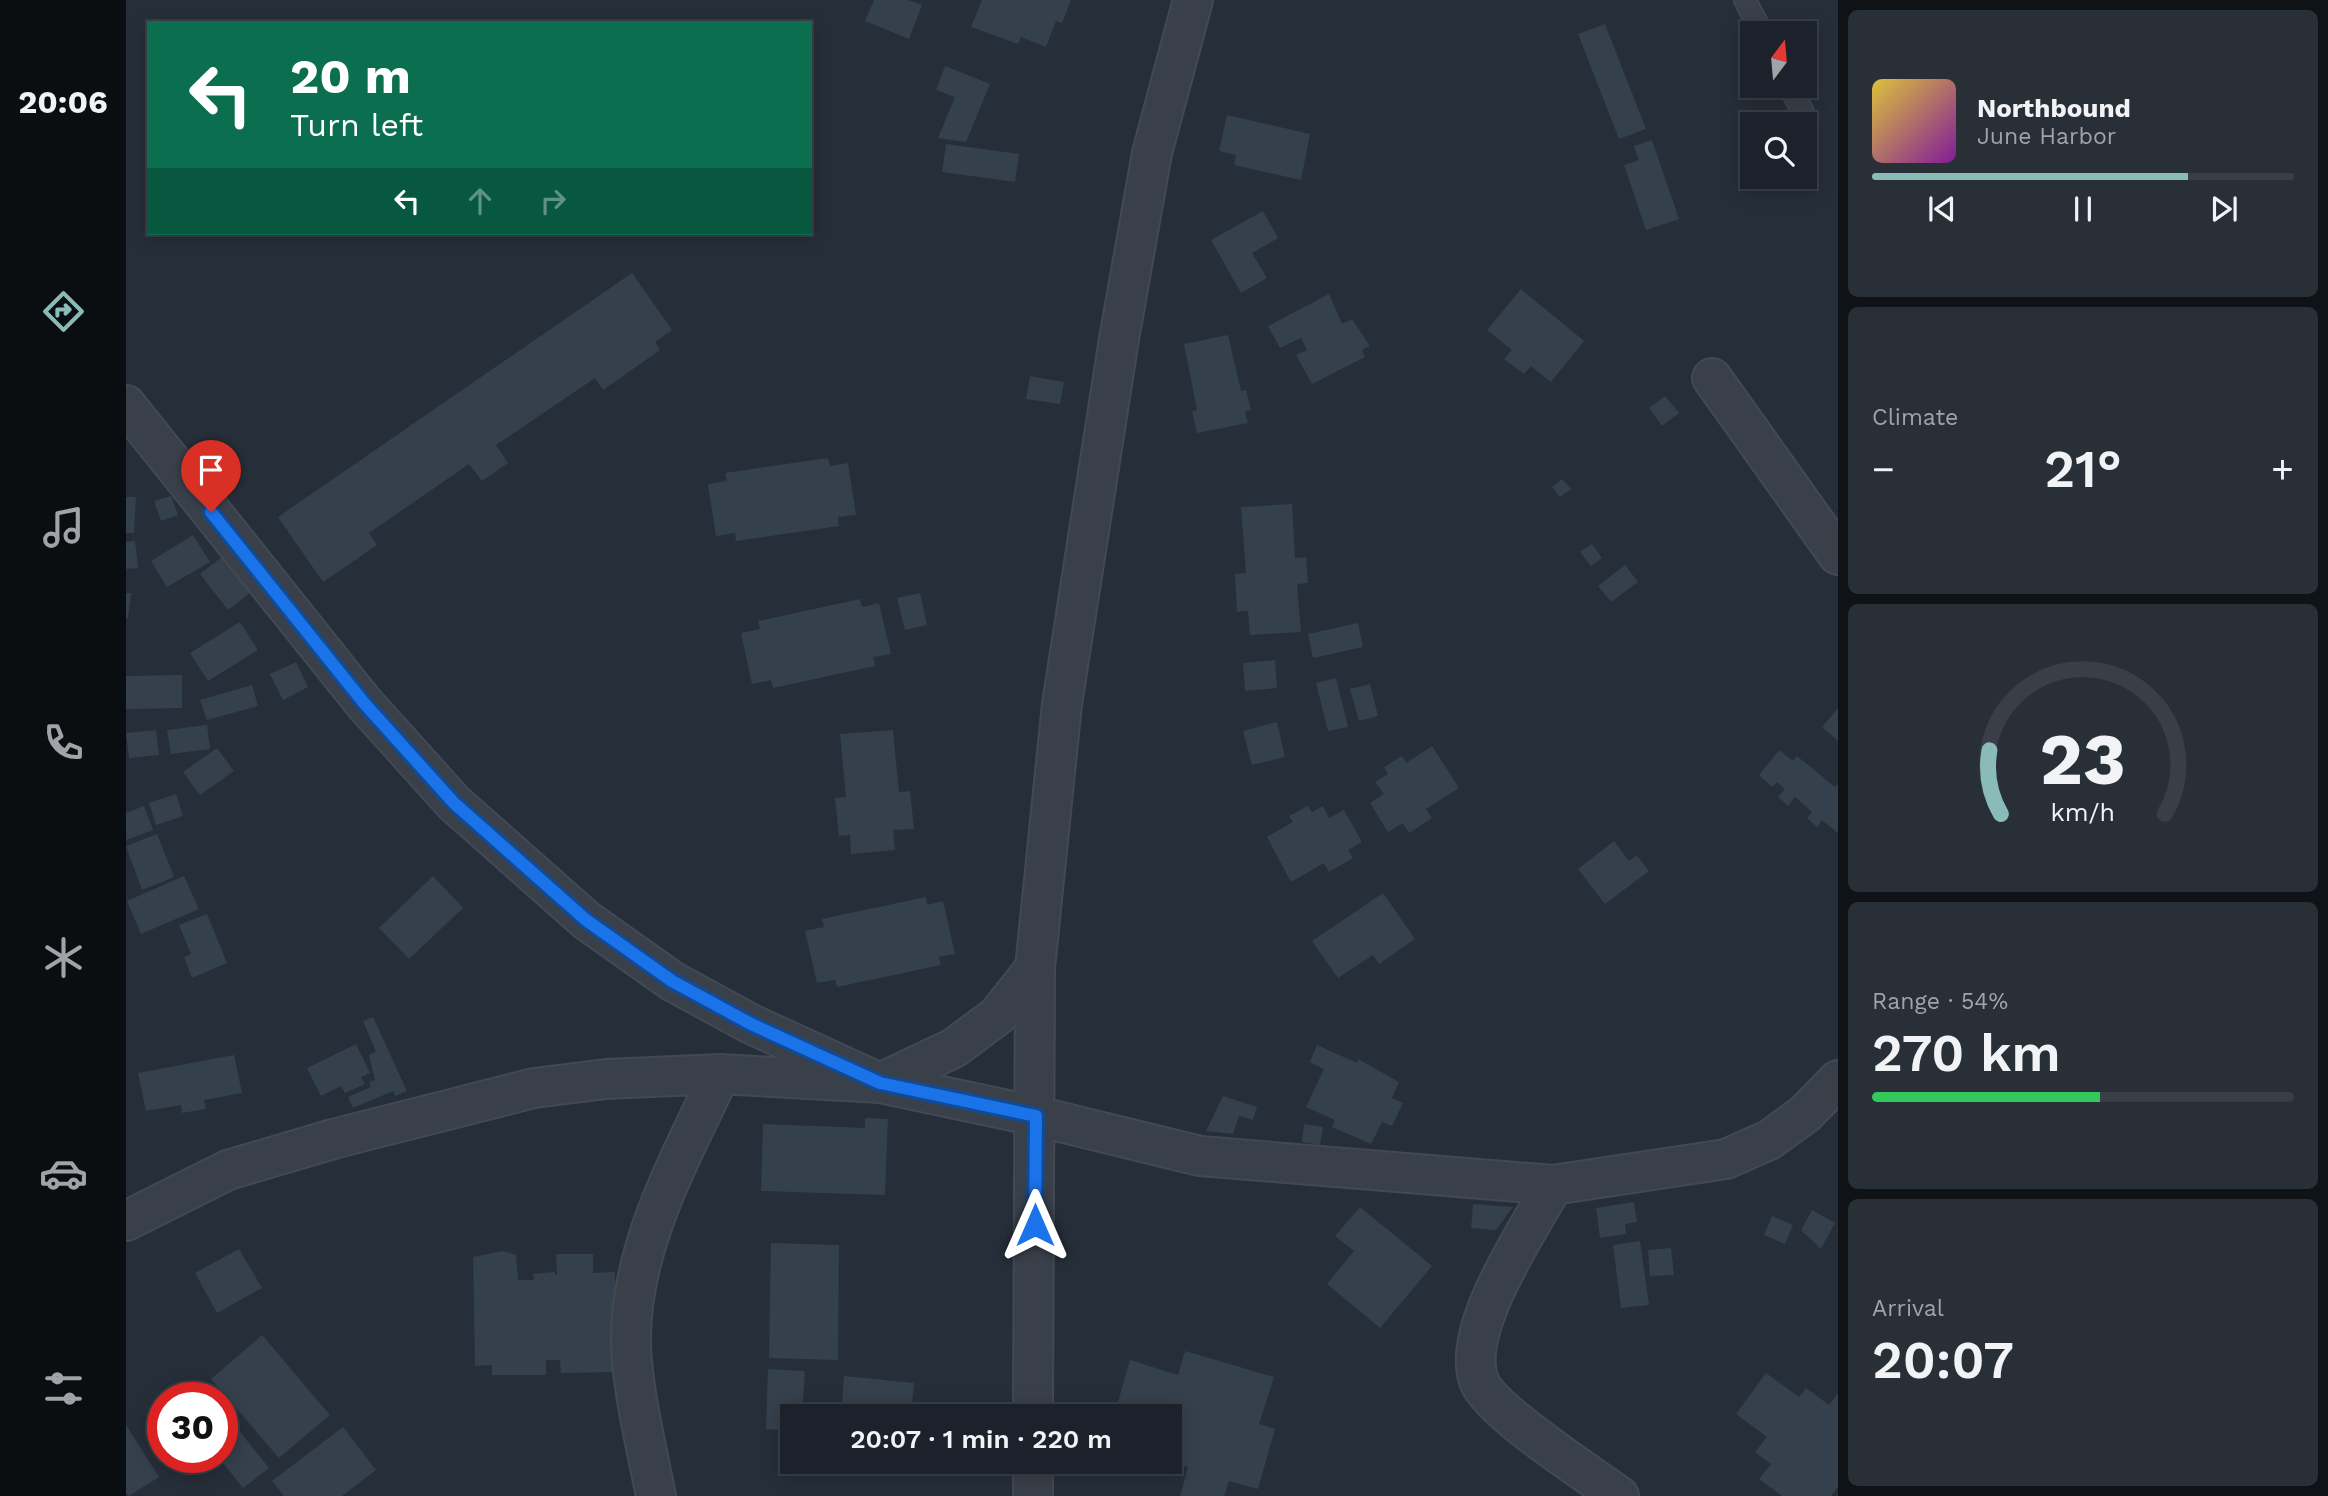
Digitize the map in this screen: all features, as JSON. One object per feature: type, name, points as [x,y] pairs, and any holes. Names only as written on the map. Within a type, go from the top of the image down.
[{"type":"street","points":[[1034,1404],[1035,968],[1062,704],[1119,339],[1152,153],[1193,0]]},
{"type":"street","points":[[1712,378],[1838,555]]},
{"type":"street","points":[[126,405],[364,703],[454,803],[586,920],[672,981],[751,1024],[880,1083],[954,1048],[997,1016],[1035,968]]},
{"type":"street","points":[[656,1496],[631,1339],[638,1272],[660,1204],[720,1074]]},
{"type":"street","points":[[126,1222],[134,1215],[228,1170],[333,1139],[521,1091],[606,1079],[720,1074],[880,1083],[1036,1116],[1199,1156],[1553,1185],[1726,1159],[1769,1140],[1805,1115],[1838,1080]]},
{"type":"street","points":[[1553,1185],[1482,1319],[1475,1353],[1479,1382],[1497,1405],[1619,1496]]},
{"type":"street","points":[[1033,1474],[1033,1496]]},
{"type":"lane","points":[[1745,0],[1756,21]]},
{"type":"lane","points":[[1795,98],[1803,112]]},
{"type":"building","points":[[874,0],[908,0],[922,5],[909,39],[865,21]]},
{"type":"building","points":[[982,0],[1071,0],[1062,23],[1056,21],[1046,47],[1021,37],[1018,44],[971,27]]},
{"type":"building","points":[[1605,24],[1646,129],[1619,139],[1578,34]]},
{"type":"building","points":[[945,66],[990,84],[966,142],[938,138],[955,97],[936,90]]},
{"type":"building","points":[[1227,115],[1310,134],[1301,180],[1234,165],[1236,155],[1219,151]]},
{"type":"building","points":[[1652,140],[1679,219],[1646,230],[1624,165],[1639,160],[1634,146]]},
{"type":"building","points":[[946,144],[1019,154],[1015,182],[942,172]]},
{"type":"building","points":[[1263,211],[1278,238],[1252,253],[1267,278],[1241,293],[1211,240]]},
{"type":"building","points":[[632,273],[672,330],[655,342],[660,350],[603,390],[595,378],[496,445],[508,463],[482,481],[469,464],[369,533],[377,545],[323,582],[278,517]]},
{"type":"building","points":[[1521,289],[1584,341],[1551,382],[1531,366],[1524,374],[1504,359],[1512,350],[1487,330]]},
{"type":"building","points":[[1329,294],[1342,324],[1352,319],[1370,346],[1362,350],[1365,357],[1312,384],[1296,355],[1307,350],[1301,338],[1280,348],[1268,326]]},
{"type":"building","points":[[1228,335],[1241,391],[1246,390],[1251,410],[1245,411],[1248,423],[1197,433],[1192,411],[1197,410],[1184,344]]},
{"type":"building","points":[[1030,376],[1064,382],[1060,404],[1026,399]]},
{"type":"building","points":[[1665,396],[1679,413],[1662,426],[1649,408]]},
{"type":"building","points":[[828,458],[830,466],[848,463],[856,515],[838,517],[839,526],[736,541],[735,533],[716,536],[708,484],[727,481],[725,473]]},
{"type":"building","points":[[1562,479],[1571,489],[1560,497],[1552,487]]},
{"type":"building","points":[[171,496],[178,515],[161,521],[154,501]]},
{"type":"building","points":[[126,497],[136,497],[134,533],[126,533]]},
{"type":"building","points":[[1292,504],[1295,558],[1306,557],[1308,583],[1297,584],[1301,632],[1250,635],[1248,611],[1237,612],[1235,574],[1246,573],[1241,507]]},
{"type":"building","points":[[193,535],[210,562],[167,587],[151,561]]},
{"type":"building","points":[[135,541],[138,568],[126,569],[126,542]]},
{"type":"building","points":[[1592,544],[1602,558],[1591,566],[1580,552]]},
{"type":"building","points":[[222,557],[250,593],[228,610],[200,574]]},
{"type":"building","points":[[1625,565],[1638,582],[1611,602],[1598,586]]},
{"type":"building","points":[[126,593],[131,593],[128,618],[126,618]]},
{"type":"building","points":[[920,593],[927,625],[905,630],[897,598]]},
{"type":"building","points":[[860,599],[862,607],[879,603],[891,654],[873,657],[875,666],[773,688],[771,680],[752,684],[741,633],[760,629],[758,621]]},
{"type":"building","points":[[240,622],[258,650],[208,681],[190,653]]},
{"type":"building","points":[[1358,623],[1363,647],[1313,658],[1308,634]]},
{"type":"building","points":[[1275,660],[1277,688],[1245,691],[1243,663]]},
{"type":"building","points":[[296,662],[308,687],[283,700],[270,674]]},
{"type":"building","points":[[182,675],[182,708],[126,709],[126,676]]},
{"type":"building","points":[[1336,678],[1348,727],[1328,731],[1316,683]]},
{"type":"building","points":[[1370,684],[1378,716],[1359,721],[1350,689]]},
{"type":"building","points":[[252,685],[258,706],[207,720],[200,700]]},
{"type":"building","points":[[1838,708],[1838,741],[1822,727]]},
{"type":"building","points":[[1277,722],[1285,757],[1252,765],[1243,731]]},
{"type":"building","points":[[207,725],[210,749],[171,754],[167,730]]},
{"type":"building","points":[[156,730],[159,755],[129,758],[126,733]]},
{"type":"building","points":[[893,730],[899,792],[910,791],[914,829],[893,830],[895,850],[851,854],[850,835],[839,836],[835,798],[846,797],[840,734]]},
{"type":"building","points":[[1432,746],[1459,788],[1426,809],[1432,818],[1409,833],[1403,823],[1388,832],[1370,803],[1384,794],[1375,782],[1388,774],[1384,767],[1402,756],[1406,763]]},
{"type":"building","points":[[217,748],[234,771],[200,795],[183,772]]},
{"type":"building","points":[[1779,750],[1793,761],[1797,756],[1835,787],[1838,784],[1838,833],[1822,820],[1817,827],[1807,818],[1812,812],[1795,797],[1788,806],[1778,797],[1785,789],[1777,782],[1772,787],[1759,775]]},
{"type":"building","points":[[176,794],[183,816],[156,825],[149,803]]},
{"type":"building","points":[[144,806],[153,830],[126,840],[126,813]]},
{"type":"building","points":[[1308,806],[1312,812],[1323,806],[1329,818],[1344,810],[1362,842],[1348,850],[1353,858],[1329,872],[1324,863],[1291,882],[1267,837],[1293,822],[1289,816]]},
{"type":"building","points":[[157,834],[174,877],[142,890],[126,846]]},
{"type":"building","points":[[1614,841],[1629,861],[1637,855],[1649,871],[1605,904],[1578,869]]},
{"type":"building","points":[[184,876],[199,909],[141,934],[127,901]]},
{"type":"building","points":[[433,876],[463,908],[409,959],[379,928]]},
{"type":"building","points":[[1383,893],[1415,939],[1379,964],[1373,955],[1338,978],[1312,941]]},
{"type":"building","points":[[926,897],[927,905],[943,901],[955,954],[939,957],[941,965],[837,987],[835,980],[817,983],[805,931],[824,927],[822,919]]},
{"type":"building","points":[[207,914],[227,963],[192,978],[184,957],[191,954],[179,925]]},
{"type":"building","points":[[373,1017],[407,1091],[395,1096],[393,1091],[353,1108],[348,1097],[371,1087],[369,1082],[375,1080],[369,1055],[376,1052],[363,1021]]},
{"type":"building","points":[[356,1044],[370,1073],[361,1077],[365,1084],[345,1093],[341,1086],[321,1096],[307,1068]]},
{"type":"building","points":[[1317,1045],[1357,1063],[1358,1059],[1399,1082],[1392,1098],[1403,1103],[1392,1126],[1382,1122],[1371,1144],[1332,1127],[1335,1120],[1306,1107],[1324,1069],[1310,1062]]},
{"type":"building","points":[[234,1055],[242,1093],[204,1100],[206,1109],[182,1113],[181,1105],[146,1111],[138,1073]]},
{"type":"building","points":[[1223,1096],[1257,1107],[1253,1120],[1239,1116],[1233,1134],[1206,1131]]},
{"type":"building","points":[[865,1118],[888,1119],[885,1195],[761,1191],[763,1124],[865,1128]]},
{"type":"building","points":[[1304,1124],[1323,1127],[1320,1145],[1302,1142]]},
{"type":"building","points":[[1634,1202],[1637,1222],[1625,1224],[1626,1234],[1600,1238],[1596,1208]]},
{"type":"building","points":[[1473,1204],[1513,1207],[1496,1230],[1471,1228]]},
{"type":"building","points":[[1360,1207],[1432,1266],[1380,1328],[1327,1284],[1354,1251],[1335,1236]]},
{"type":"building","points":[[1812,1210],[1835,1223],[1821,1249],[1801,1230]]},
{"type":"building","points":[[1772,1216],[1793,1225],[1785,1244],[1764,1235]]},
{"type":"building","points":[[1640,1241],[1649,1305],[1621,1308],[1613,1245]]},
{"type":"building","points":[[771,1243],[839,1245],[838,1360],[769,1358]]},
{"type":"building","points":[[1671,1248],[1674,1275],[1650,1276],[1648,1250]]},
{"type":"building","points":[[239,1249],[262,1288],[217,1313],[195,1273]]},
{"type":"building","points":[[503,1251],[516,1255],[518,1280],[534,1280],[533,1274],[554,1272],[557,1276],[556,1254],[593,1254],[593,1273],[615,1272],[617,1372],[561,1373],[560,1360],[546,1360],[546,1375],[492,1375],[492,1365],[475,1366],[473,1257]]},
{"type":"building","points":[[262,1335],[330,1415],[279,1458],[238,1410],[238,1382],[214,1382],[211,1379]]},
{"type":"building","points":[[1185,1351],[1274,1377],[1259,1424],[1275,1429],[1258,1489],[1229,1481],[1224,1496],[1180,1496],[1188,1467],[1182,1465],[1182,1404],[1117,1404],[1130,1360],[1178,1375]]},
{"type":"building","points":[[768,1369],[805,1371],[803,1404],[780,1404],[780,1430],[766,1429]]},
{"type":"building","points":[[1766,1373],[1799,1397],[1806,1388],[1829,1405],[1838,1393],[1838,1487],[1831,1496],[1782,1496],[1759,1479],[1771,1464],[1755,1452],[1767,1437],[1736,1414]]},
{"type":"building","points":[[844,1376],[914,1383],[912,1404],[842,1403]]},
{"type":"building","points":[[126,1425],[147,1458],[147,1473],[156,1473],[159,1477],[129,1496],[126,1493]]},
{"type":"building","points":[[343,1427],[376,1470],[342,1496],[284,1496],[272,1481]]},
{"type":"building","points":[[238,1429],[269,1468],[243,1488],[231,1473],[238,1473]]},
{"type":"route","points":[[211,512],[364,703],[454,803],[586,920],[672,981],[751,1024],[880,1083],[1036,1116],[1035,1225]]}]
